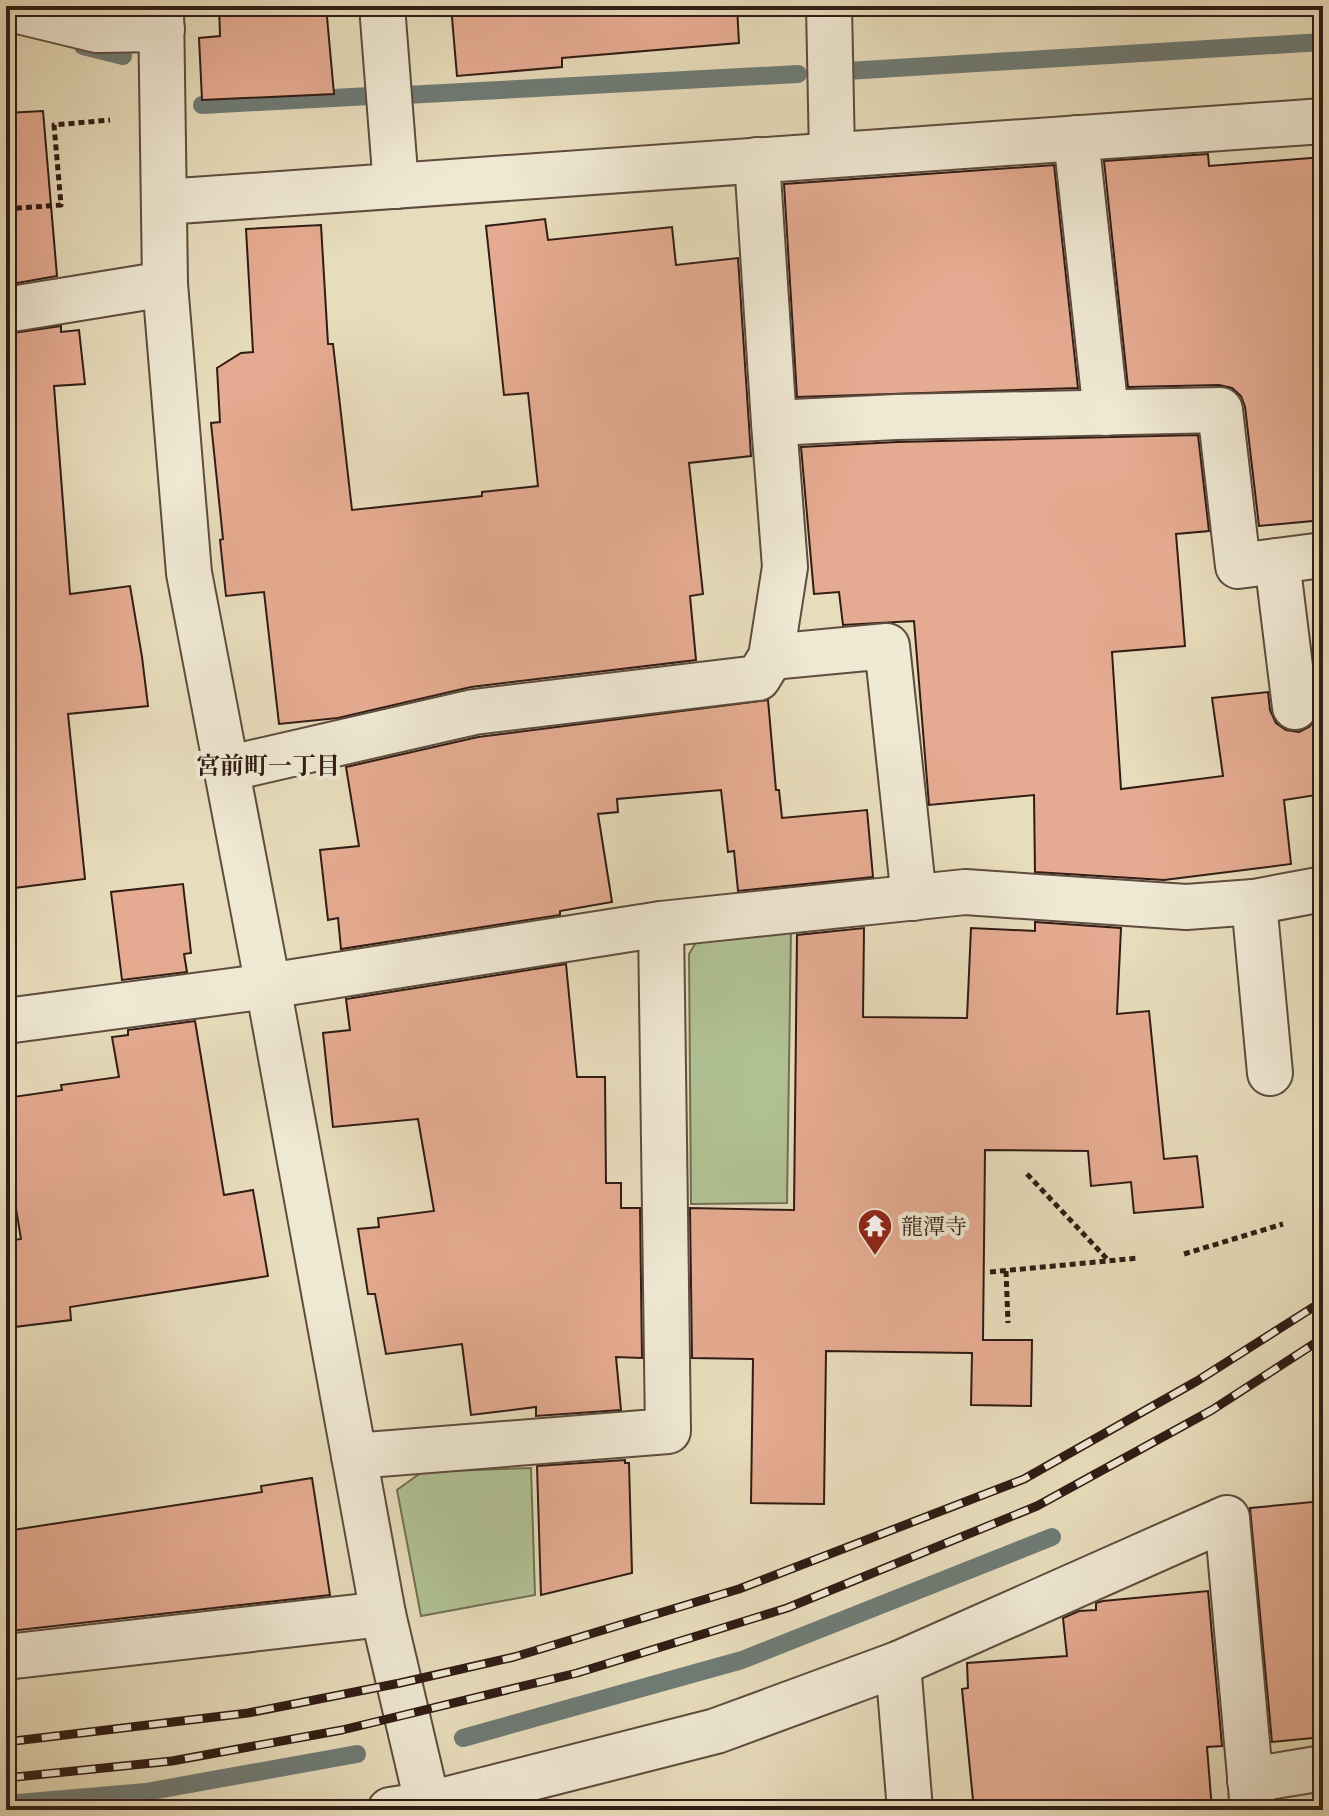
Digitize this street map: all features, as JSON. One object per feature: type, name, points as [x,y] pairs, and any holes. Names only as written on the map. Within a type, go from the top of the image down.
[{"type":"street","points":[[382,6],[396,186]]},
{"type":"street","points":[[829,6],[832,155]]},
{"type":"street","points":[[6,8],[97,30],[161,18],[165,284],[189,573],[268,986],[416,1808],[716,1731],[898,1664],[1227,1518],[1252,1795],[1323,1768]]},
{"type":"street","points":[[164,202],[1323,121]]},
{"type":"street","points":[[1076,138],[1106,413]]},
{"type":"street","points":[[226,769],[474,712],[758,678],[771,657],[785,567],[757,160]]},
{"type":"street","points":[[6,310],[165,284]]},
{"type":"street","points":[[774,423],[896,417],[1220,410],[1238,566],[1323,555]]},
{"type":"street","points":[[1277,561],[1295,707]]},
{"type":"street","points":[[771,657],[887,646],[914,898]]},
{"type":"street","points":[[6,1021],[268,986],[661,924],[965,892],[1186,907],[1254,902],[1323,889]]},
{"type":"street","points":[[1254,902],[1270,1073]]},
{"type":"street","points":[[354,1456],[668,1431],[661,924]]},
{"type":"street","points":[[6,1657],[383,1614]]},
{"type":"street","points":[[898,1664],[910,1810]]},
{"type":"path","points":[[6,209],[61,205],[54,125],[162,116]]},
{"type":"path","points":[[1027,1174],[1109,1261]]},
{"type":"path","points":[[1184,1254],[1283,1224]]},
{"type":"path","points":[[990,1272],[1139,1258]]},
{"type":"path","points":[[1006,1271],[1008,1323]]},
{"type":"green space","points":[[791,928],[787,1203],[691,1204],[689,954],[698,939]]},
{"type":"green space","points":[[531,1468],[535,1595],[421,1616],[397,1490],[422,1472]]},
{"type":"building","points":[[219,6],[326,6],[334,94],[202,100],[199,38],[220,36]]},
{"type":"building","points":[[451,6],[737,6],[739,43],[562,58],[562,67],[457,76]]},
{"type":"building","points":[[43,111],[57,276],[6,285],[6,113]]},
{"type":"building","points":[[1208,154],[1209,166],[1323,157],[1323,275],[1313,276],[1323,391],[1323,437],[1318,437],[1323,520],[1259,526],[1245,407],[1241,396],[1232,388],[1219,385],[1128,387],[1104,161]]},
{"type":"building","points":[[1054,165],[1078,388],[797,397],[784,184]]},
{"type":"building","points":[[545,219],[548,240],[672,227],[676,265],[738,258],[751,456],[689,463],[703,594],[690,596],[696,660],[471,687],[338,718],[279,724],[264,592],[226,596],[211,423],[220,422],[217,368],[241,353],[253,352],[246,229],[321,225],[328,344],[333,344],[352,510],[482,496],[482,492],[538,486],[528,393],[504,395],[486,226]]},
{"type":"building","points":[[61,326],[61,332],[79,330],[85,384],[54,386],[70,594],[130,586],[148,706],[68,714],[85,879],[6,889],[6,334]]},
{"type":"building","points":[[1198,435],[1209,531],[1176,534],[1185,646],[1112,652],[1121,789],[1223,776],[1212,698],[1268,692],[1270,710],[1276,723],[1286,730],[1299,732],[1318,717],[1318,686],[1323,685],[1323,794],[1284,800],[1291,864],[1164,880],[1035,872],[1034,795],[929,805],[914,621],[843,625],[839,592],[814,594],[801,447]]},
{"type":"building","points":[[768,700],[776,790],[779,790],[782,818],[867,810],[873,877],[738,891],[734,851],[728,852],[721,790],[617,799],[618,812],[598,814],[612,902],[560,911],[560,915],[341,949],[338,918],[328,920],[320,850],[359,846],[346,767],[478,737]]},
{"type":"building","points":[[183,884],[191,953],[184,954],[187,972],[122,980],[111,892]]},
{"type":"building","points":[[1035,922],[1121,928],[1117,1014],[1149,1011],[1164,1159],[1197,1156],[1203,1207],[1134,1213],[1131,1182],[1091,1186],[1088,1151],[985,1150],[983,1340],[1032,1340],[1031,1406],[971,1405],[972,1353],[826,1351],[824,1504],[751,1503],[753,1359],[692,1358],[690,1208],[794,1210],[797,935],[864,928],[863,1017],[967,1018],[971,928],[1035,931]]},
{"type":"building","points":[[566,964],[577,1077],[605,1077],[606,1183],[621,1183],[621,1208],[640,1208],[642,1358],[616,1357],[621,1410],[536,1416],[536,1407],[471,1415],[462,1344],[386,1354],[375,1294],[368,1294],[358,1229],[379,1227],[378,1218],[434,1211],[418,1119],[333,1127],[323,1033],[350,1030],[346,999]]},
{"type":"building","points":[[195,1021],[224,1195],[253,1190],[268,1276],[70,1307],[71,1320],[6,1328],[6,1241],[21,1239],[6,1148],[6,1098],[62,1090],[61,1085],[119,1077],[112,1037],[128,1035],[128,1030]]},
{"type":"building","points":[[625,1460],[629,1463],[632,1573],[541,1595],[537,1466]]},
{"type":"building","points":[[312,1478],[330,1595],[10,1631],[6,1608],[6,1531],[262,1492],[261,1486]]},
{"type":"building","points":[[1323,1501],[1323,1737],[1272,1742],[1250,1508]]},
{"type":"building","points":[[1208,1591],[1222,1746],[1207,1747],[1212,1810],[974,1810],[962,1689],[968,1688],[967,1663],[1067,1656],[1063,1618],[1079,1611],[1096,1610],[1096,1603],[1103,1601]]},
{"type":"waterway","points":[[847,71],[1323,42]]},
{"type":"waterway","points":[[83,46],[123,56]]},
{"type":"waterway","points":[[405,95],[798,74]]},
{"type":"waterway","points":[[202,105],[370,96]]},
{"type":"waterway","points":[[463,1738],[742,1660],[1052,1537]]},
{"type":"waterway","points":[[6,1804],[146,1792],[357,1754]]},
{"type":"railway","points":[[6,1742],[248,1713],[400,1683],[514,1657],[739,1589],[1024,1479],[1197,1381],[1323,1301]]},
{"type":"railway","points":[[6,1778],[172,1761],[342,1730],[577,1673],[787,1608],[1037,1506],[1212,1410],[1323,1338]]},
{"type":"place","name":"龍潭寺","points":[[875,1257]]},
{"type":"district","name":"宮前町一丁目","points":[[268,766]]}]
